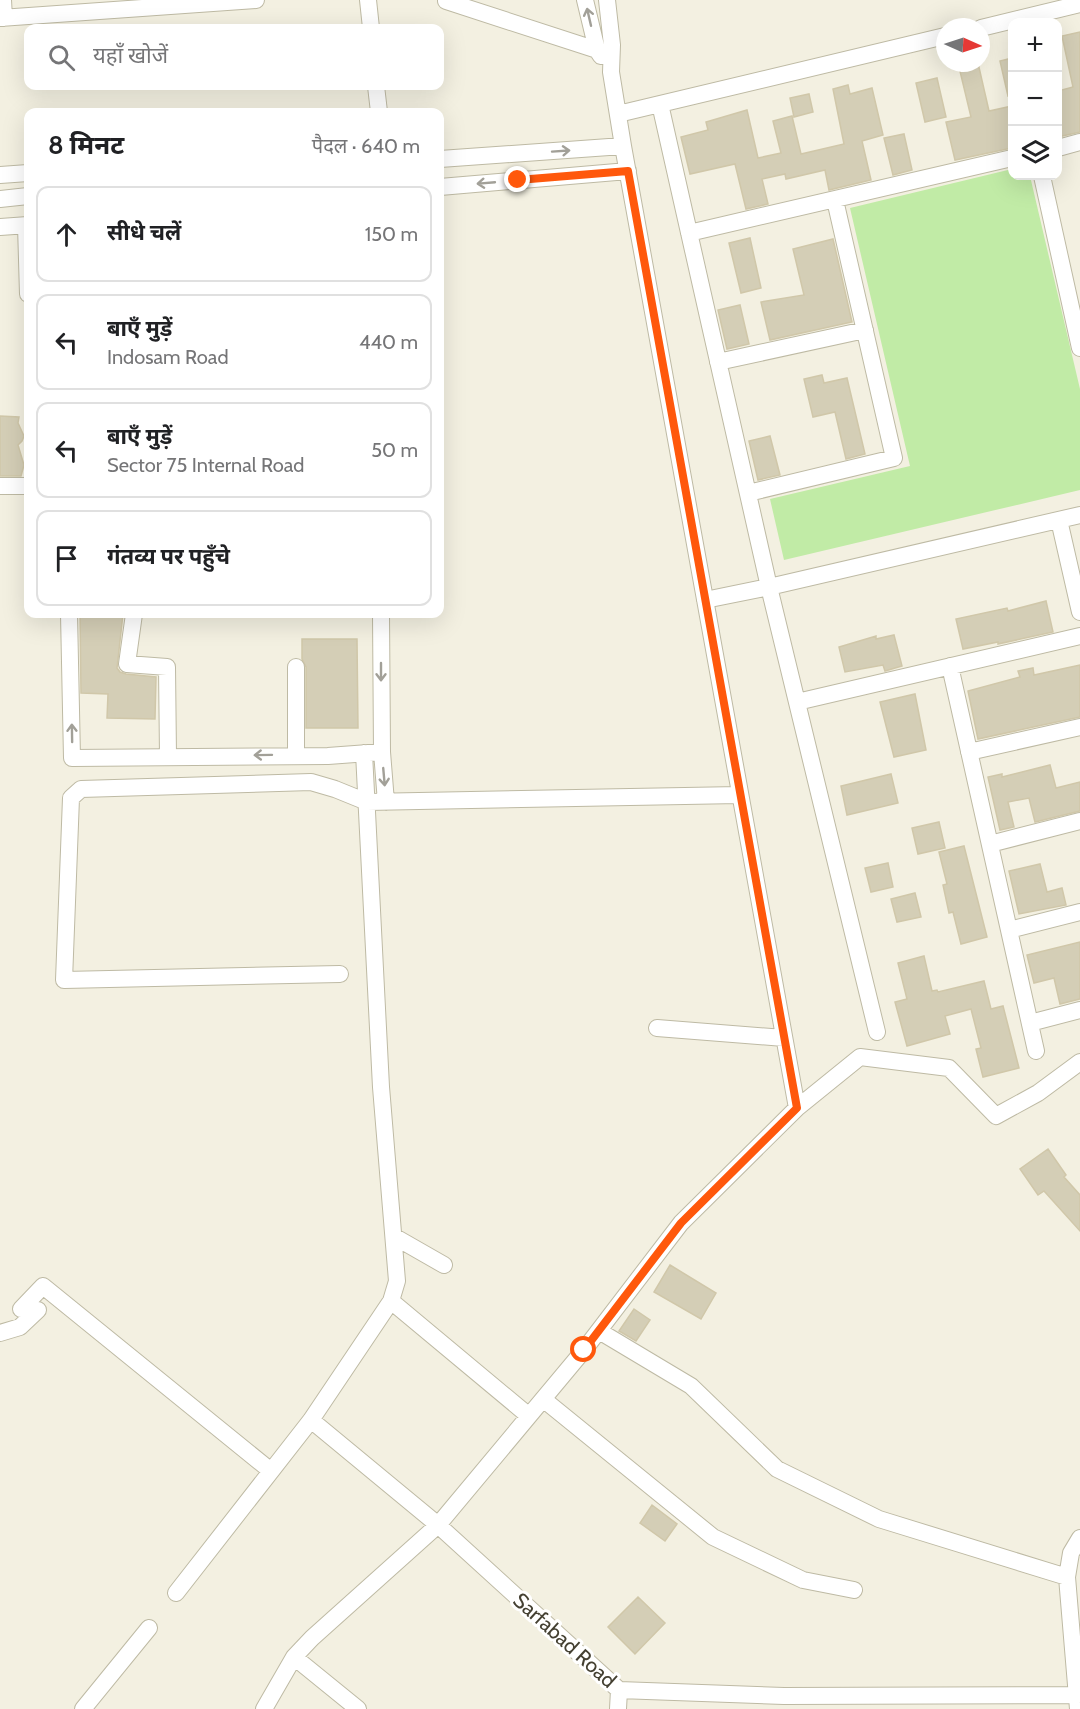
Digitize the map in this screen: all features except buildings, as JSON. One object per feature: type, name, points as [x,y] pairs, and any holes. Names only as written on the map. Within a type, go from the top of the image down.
[{"type":"street","points":[[3,0],[2,18],[256,0]]},
{"type":"street","points":[[368,0],[370,24]]},
{"type":"street","points":[[585,0],[597,50],[611,72]]},
{"type":"street","points":[[607,0],[612,45],[611,72],[623,146],[797,1108]]},
{"type":"street","points":[[446,1],[597,50]]},
{"type":"street","points":[[990,26],[1080,4]]},
{"type":"street","points":[[618,114],[936,38]]},
{"type":"street","points":[[376,90],[379,108]]},
{"type":"street","points":[[660,105],[769,587],[877,1032]]},
{"type":"street","points":[[1062,147],[1080,142]]},
{"type":"street","points":[[444,159],[623,146]]},
{"type":"street","points":[[689,233],[1008,159]]},
{"type":"street","points":[[444,187],[628,171]]},
{"type":"street","points":[[0,175],[24,173]]},
{"type":"street","points":[[1043,180],[1073,285],[1080,348]]},
{"type":"street","points":[[0,199],[24,196]]},
{"type":"street","points":[[748,493],[894,458],[835,200]]},
{"type":"street","points":[[0,227],[24,225]]},
{"type":"street","points":[[718,362],[865,330]]},
{"type":"street","points":[[0,486],[24,486]]},
{"type":"street","points":[[705,600],[1080,515]]},
{"type":"street","points":[[1059,520],[1080,612]]},
{"type":"street","points":[[69,618],[72,758],[328,756],[382,752]]},
{"type":"street","points":[[133,618],[127,664],[167,667],[168,756]]},
{"type":"street","points":[[381,618],[382,752],[386,802]]},
{"type":"street","points":[[797,702],[1080,636]]},
{"type":"street","points":[[950,666],[1036,1051]]},
{"type":"street","points":[[296,667],[296,755]]},
{"type":"street","points":[[969,752],[1080,727]]},
{"type":"street","points":[[176,1593],[311,1420],[391,1301],[397,1281],[381,1087],[364,753]]},
{"type":"street","points":[[340,974],[64,980],[72,798],[81,789],[311,782],[367,802],[739,795]]},
{"type":"street","points":[[990,844],[1080,820]]},
{"type":"street","points":[[1009,930],[1080,912]]},
{"type":"street","points":[[1030,1023],[1080,1010]]},
{"type":"street","points":[[657,1028],[784,1038]]},
{"type":"street","points":[[264,1709],[294,1657],[312,1638],[438,1525],[598,1331],[681,1223],[797,1108],[861,1057],[949,1068],[996,1116],[1038,1093],[1080,1062]]},
{"type":"street","points":[[394,1237],[444,1265]]},
{"type":"street","points":[[0,1333],[20,1327],[43,1286],[271,1471]]},
{"type":"street","points":[[391,1301],[528,1416]]},
{"type":"street","points":[[598,1331],[691,1386],[777,1469],[879,1519],[1067,1577]]},
{"type":"street","points":[[543,1399],[713,1537],[802,1580],[854,1590]]},
{"type":"street","name":"Sarfabad Road","points":[[311,1420],[438,1525],[619,1690],[1078,1702]]},
{"type":"street","points":[[1078,1702],[1075,1603],[1067,1577],[1071,1553],[1080,1538]]},
{"type":"street","points":[[83,1709],[150,1628]]},
{"type":"street","points":[[294,1657],[358,1709]]},
{"type":"street","points":[[618,1709],[619,1690]]},
{"type":"green space","points":[[1008,170],[1008,180],[1031,180],[1080,389],[1080,490],[784,560],[770,499],[910,466],[850,208]]},
{"type":"route","points":[[518,180],[628,171],[797,1108],[681,1223],[584,1350]]}]
